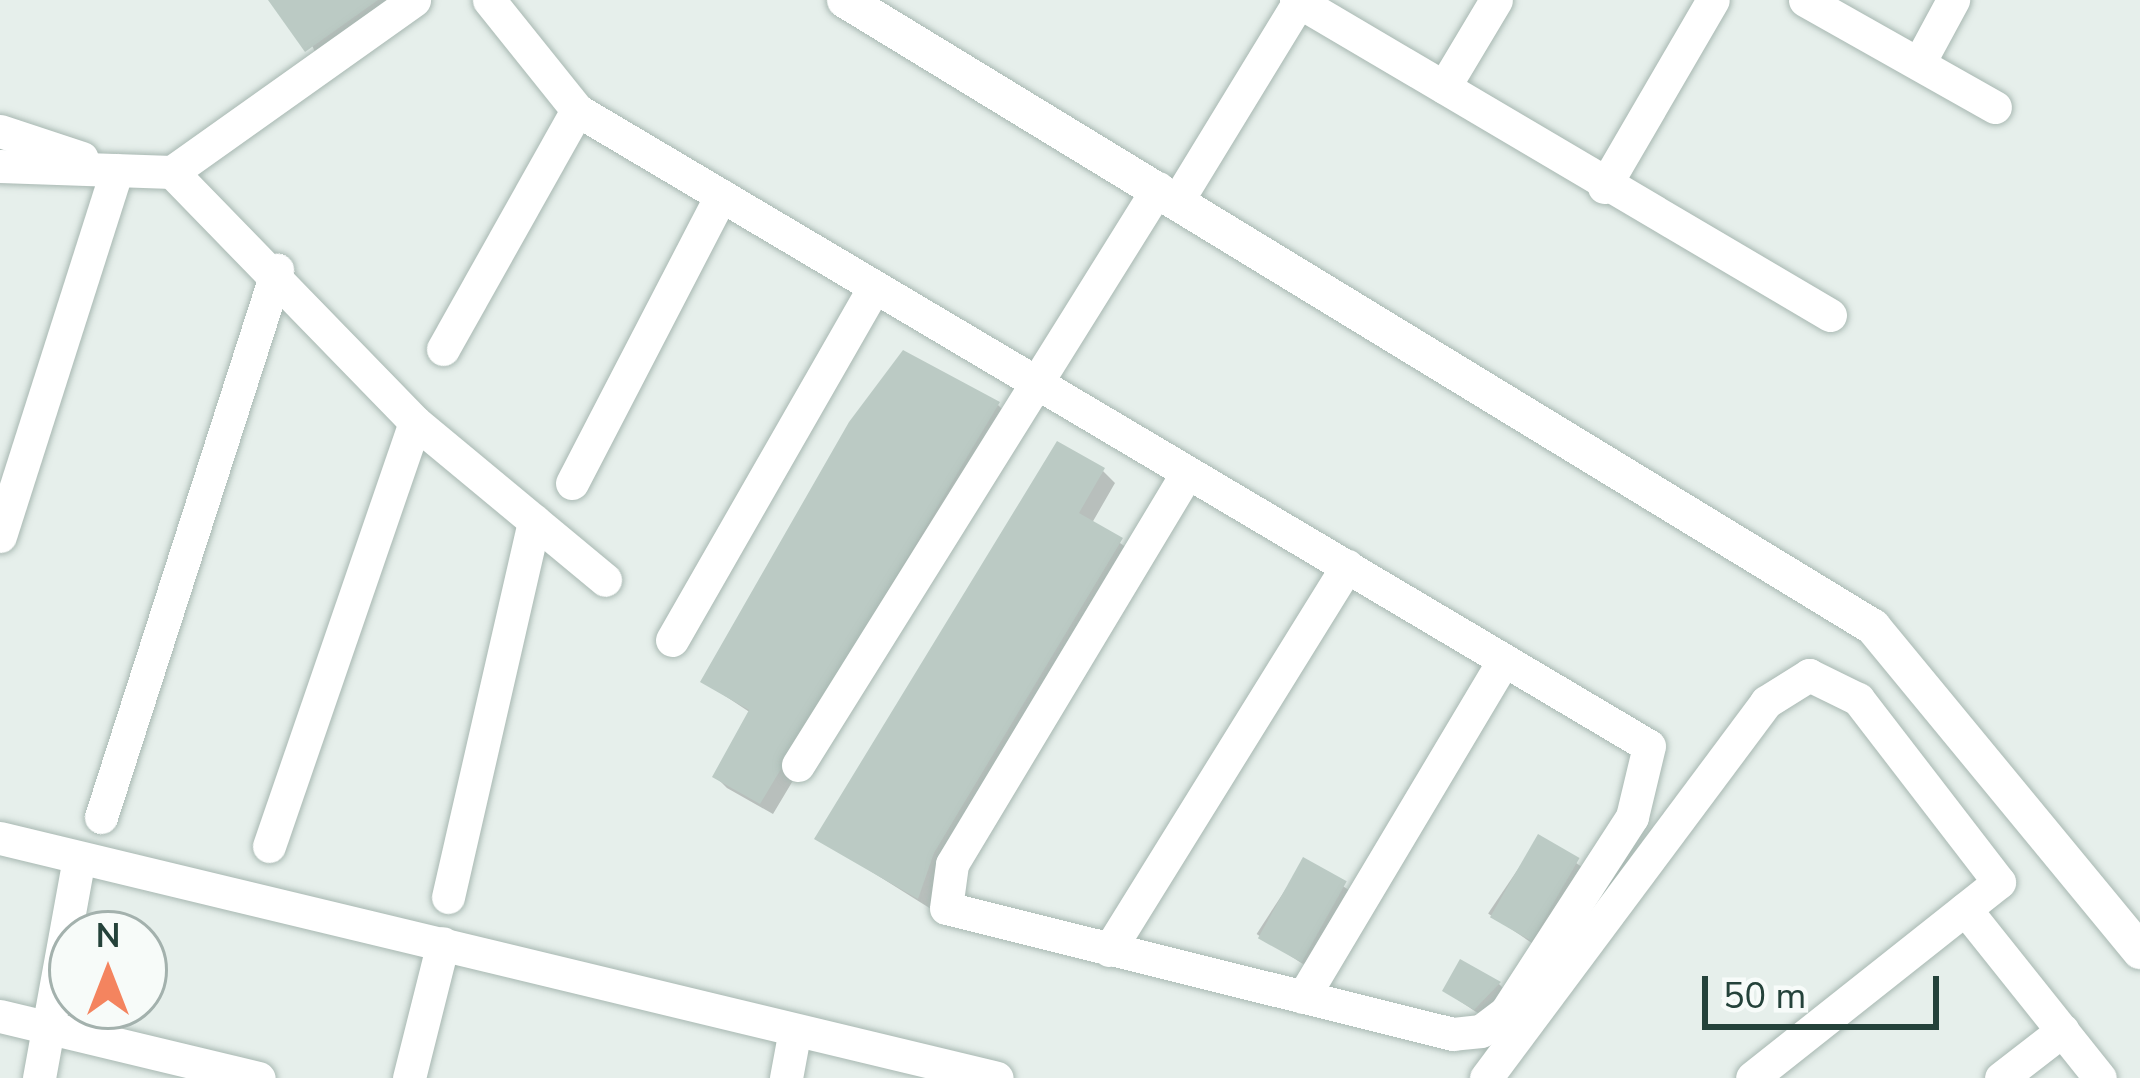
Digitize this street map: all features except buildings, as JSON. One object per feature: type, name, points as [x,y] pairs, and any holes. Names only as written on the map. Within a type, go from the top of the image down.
[{"type":"main road","points":[[845,0],[1873,627],[2140,951]]},
{"type":"street","points":[[0,166],[172,172],[414,0]]},
{"type":"street","points":[[489,0],[577,110],[1184,478],[1347,566],[1649,746],[1632,817],[1506,1012],[1481,1031],[1303,998],[955,912],[943,899],[952,864],[1184,478]]},
{"type":"street","points":[[798,765],[1037,387],[1298,0],[1604,188],[1830,315]]},
{"type":"street","points":[[1444,87],[1496,0]]},
{"type":"street","points":[[1604,188],[1713,0]]},
{"type":"street","points":[[1805,0],[1995,107]]},
{"type":"street","points":[[1919,63],[1953,0]]},
{"type":"street","points":[[443,349],[577,110]]},
{"type":"street","points":[[0,131],[117,170]]},
{"type":"street","points":[[0,536],[117,170]]},
{"type":"street","points":[[172,172],[277,270],[415,422],[605,580]]},
{"type":"street","points":[[572,483],[721,195]]},
{"type":"street","points":[[101,818],[277,270]]},
{"type":"street","points":[[672,640],[874,288]]},
{"type":"street","points":[[269,846],[415,422]]},
{"type":"street","points":[[448,897],[534,521]]},
{"type":"street","points":[[1109,950],[1347,566]]},
{"type":"street","points":[[1303,998],[1504,660]]},
{"type":"street","points":[[1486,1078],[1654,846],[1794,678],[1838,683],[1858,700],[1999,882],[1752,1078]]},
{"type":"street","points":[[0,838],[443,943],[794,1034],[997,1078]]},
{"type":"street","points":[[69,910],[79,858]]},
{"type":"street","points":[[1965,909],[2100,1078]]},
{"type":"street","points":[[409,1078],[443,943]]},
{"type":"street","points":[[0,1016],[48,1027],[39,1078]]},
{"type":"street","points":[[60,1030],[259,1078]]},
{"type":"street","points":[[2001,1078],[2063,1030]]},
{"type":"street","points":[[786,1078],[794,1034]]}]
